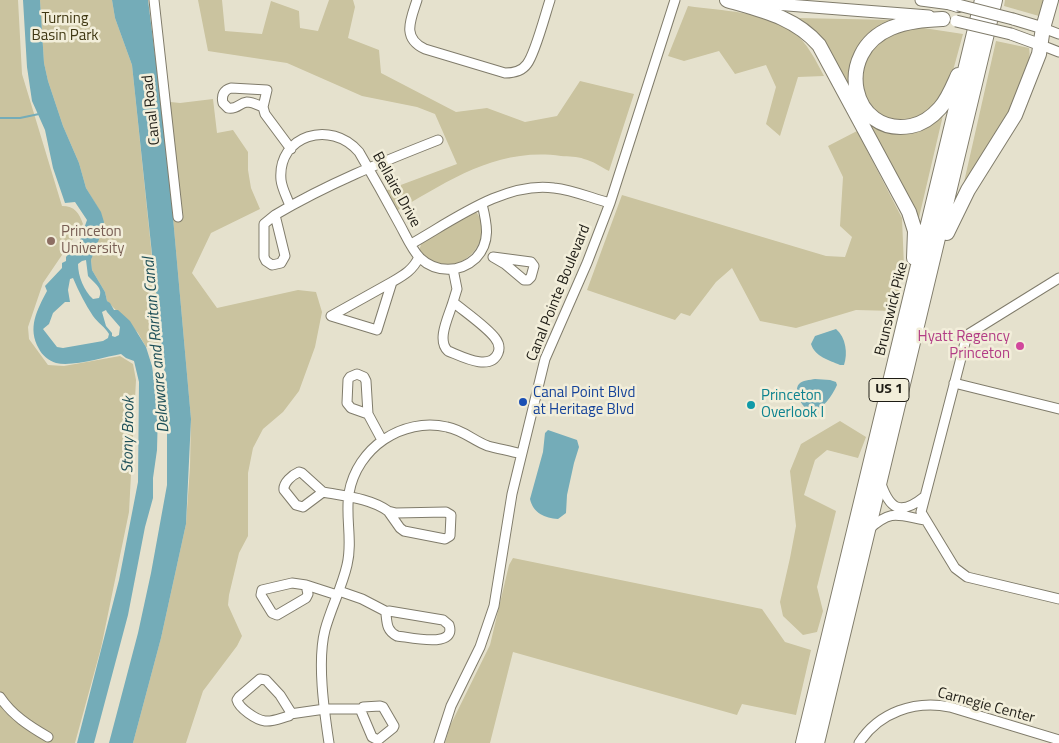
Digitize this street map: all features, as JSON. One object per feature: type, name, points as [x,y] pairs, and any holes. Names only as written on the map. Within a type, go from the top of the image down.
[{"type":"highway","points":[[725,0],[772,12],[793,22],[810,36],[826,56],[912,219],[915,243],[908,312]]},
{"type":"highway","points":[[943,0],[958,5]]},
{"type":"highway","name":"Brunswick Pike","points":[[804,743],[982,0]]},
{"type":"highway","name":"Brunswick Pike","points":[[817,743],[995,0]]},
{"type":"highway","points":[[929,278],[959,207],[1015,115],[1039,54],[1043,28],[1053,0]]},
{"type":"highway","points":[[1053,0],[1059,15]]},
{"type":"highway","points":[[950,20],[910,22],[892,27],[874,38],[864,49],[856,68],[857,94],[865,109],[880,122],[891,126],[904,127],[920,123],[933,115],[950,92],[973,37]]},
{"type":"main road","points":[[725,0],[903,13],[950,20],[1011,34],[1041,45]]},
{"type":"main road","points":[[921,0],[958,5],[1043,28]]},
{"type":"street","name":"Canal Road","points":[[154,0],[178,217]]},
{"type":"street","points":[[417,0],[409,28],[417,44],[425,49],[506,73],[522,68],[530,59],[550,0]]},
{"type":"street","name":"Canal Pointe Boulevard","points":[[439,743],[452,706],[480,647],[494,606],[512,494],[545,359],[587,263],[610,203],[675,0]]},
{"type":"street","points":[[1043,28],[1059,34]]},
{"type":"street","points":[[1041,45],[1059,52]]},
{"type":"street","points":[[263,107],[250,102],[236,108],[228,108],[223,103],[222,95],[224,91],[231,88],[267,90],[263,107],[265,114],[291,149],[283,164],[281,180],[290,206]]},
{"type":"street","name":"Bellaire Drive","points":[[291,149],[296,144],[317,134],[340,136],[353,145],[419,257],[440,269],[453,269]]},
{"type":"street","points":[[275,215],[285,256],[281,263],[272,265],[264,257],[263,227],[266,220],[290,206],[368,168],[438,140]]},
{"type":"street","points":[[411,244],[482,204],[506,193],[528,188],[541,187],[567,190],[610,203]]},
{"type":"street","points":[[454,302],[497,340],[499,350],[491,361],[481,363],[448,352],[442,339],[457,289],[453,269],[467,265],[482,250],[485,243],[488,227],[482,204]]},
{"type":"street","points":[[482,250],[494,257]]},
{"type":"street","points":[[392,282],[378,330],[331,316],[407,273],[419,257]]},
{"type":"street","points":[[1059,278],[967,335],[921,512],[955,568],[967,577],[1059,599]]},
{"type":"street","points":[[954,383],[1059,409]]},
{"type":"street","points":[[368,414],[382,440]]},
{"type":"street","points":[[329,743],[325,709],[322,644],[325,628],[347,567],[350,552],[348,497],[351,483],[360,463],[382,440],[400,430],[436,425],[460,430],[489,446],[522,454]]},
{"type":"street","points":[[880,480],[884,493],[896,507],[905,509],[924,497]]},
{"type":"street","points":[[322,492],[371,503],[396,513],[446,512],[451,515],[450,536],[445,539],[404,531],[388,511]]},
{"type":"street","points":[[868,529],[886,516],[895,515],[925,520]]},
{"type":"street","points":[[306,585],[308,594],[304,601],[277,615],[272,614],[261,595],[264,588],[292,583],[306,585],[369,602],[387,612],[442,620],[448,625],[450,633],[448,637],[441,640],[397,636],[392,634],[387,626],[387,612]]},
{"type":"street","points":[[290,714],[288,706],[280,695],[263,679],[258,681],[237,700],[240,706],[265,721],[290,714],[325,709],[361,708]]},
{"type":"street","points":[[0,697],[24,723],[48,737]]},
{"type":"street","name":"Carnegie Center","points":[[859,743],[870,729],[888,715],[908,707],[931,704],[950,707],[1059,740]]},
{"type":"green space","points":[[0,0],[18,0],[22,74],[62,206],[70,207],[76,211],[83,224],[43,283],[28,327],[29,339],[48,365],[64,366],[120,356],[133,364],[136,380],[129,512],[101,648],[75,743],[0,743]]},
{"type":"green space","name":"Turning Basin Park","points":[[40,0],[112,0],[115,18],[132,65],[161,343],[146,347],[138,333],[107,301],[105,292],[92,270],[91,260],[101,213],[86,188],[79,163],[63,126],[48,81],[44,63]]},
{"type":"green space","points":[[198,0],[222,0],[225,31],[262,34],[271,1],[299,11],[300,28],[318,31],[329,0],[353,0],[355,7],[348,38],[379,50],[381,73],[456,112],[487,108],[525,122],[557,116],[580,81],[634,94],[609,171],[579,157],[537,155],[515,157],[494,162],[453,179],[393,213],[382,192],[457,164],[435,114],[417,107],[362,96],[287,63],[208,51]]},
{"type":"green space","points":[[1005,0],[1043,0],[1039,16],[1004,6]]},
{"type":"green space","points":[[688,6],[742,13],[769,20],[793,32],[807,46],[824,76],[798,77],[780,136],[766,124],[776,87],[766,65],[735,74],[719,51],[684,61],[668,56]]},
{"type":"green space","points":[[797,18],[893,20],[872,32],[855,52],[851,93]]},
{"type":"green space","points":[[917,27],[963,34],[948,89],[928,113],[905,123],[879,115],[864,94],[862,66],[874,47],[890,34]]},
{"type":"green space","points":[[996,41],[1029,48],[1029,62],[1015,99],[993,141],[962,191]]},
{"type":"green space","points":[[213,99],[217,133],[233,130],[248,152],[251,188],[260,209],[211,233],[192,273],[217,308],[298,290],[316,292],[322,312],[315,347],[299,391],[283,412],[263,429],[253,448],[248,473],[248,536],[239,553],[228,605],[242,636],[237,646],[203,691],[186,743],[133,743],[161,638],[186,524],[190,467],[191,419],[161,101],[180,103]]},
{"type":"green space","points":[[944,111],[917,226],[864,116],[897,132]]},
{"type":"green space","points":[[857,131],[902,218],[904,267],[895,311],[856,310],[796,328],[760,321],[732,268],[716,282],[690,316],[681,313],[675,320],[587,290],[622,195],[826,256],[845,257],[852,237],[840,226],[843,177],[828,146]]},
{"type":"green space","points":[[476,212],[482,224],[481,236],[476,248],[468,257],[457,264],[444,266],[431,262],[419,251],[422,241]]},
{"type":"green space","points":[[840,421],[866,437],[858,458],[827,450],[815,460],[804,495],[836,511],[817,587],[823,611],[817,632],[803,635],[783,616],[780,602],[796,526],[790,471],[801,444]]},
{"type":"green space","points":[[513,558],[762,609],[785,642],[811,650],[796,715],[742,704],[737,715],[513,652],[490,743],[445,743],[450,726],[490,645],[509,565]]},
{"type":"water","name":"Stony Brook","points":[[23,0],[40,0],[44,63],[48,81],[63,126],[79,163],[86,188],[101,212],[104,222],[91,260],[92,270],[105,292],[107,301],[114,310],[118,310],[130,321],[146,347],[152,366],[158,410],[153,498],[145,527],[128,615],[94,743],[77,743],[119,580],[138,482],[139,382],[134,361],[121,354],[80,363],[56,363],[44,356],[35,341],[35,319],[47,291],[45,286],[62,268],[62,263],[66,261],[66,257],[80,240],[87,220],[75,202],[65,203],[53,168],[45,130],[32,101],[27,67]],"holes":[[[86,260],[88,276],[99,288],[99,298],[93,299],[90,296],[80,278],[78,264]],[[73,278],[90,311],[109,334],[108,338],[103,341],[63,348],[57,347],[43,329],[49,324],[53,313],[65,302],[70,302],[68,290],[70,279]],[[106,310],[120,327],[119,335],[112,336],[112,333],[106,326],[102,312]]]},
{"type":"water","points":[[112,0],[148,0],[167,150],[191,419],[186,524],[161,638],[133,743],[109,743],[138,633],[167,485],[167,396],[132,65],[115,18]]},
{"type":"water","points":[[836,329],[842,336],[845,346],[846,356],[844,365],[823,358],[811,344],[815,336]]},
{"type":"water","points":[[806,380],[830,380],[836,382],[837,385],[827,402],[811,413],[800,400],[797,387]]},
{"type":"water","points":[[548,430],[577,440],[579,447],[567,495],[566,513],[558,519],[540,514],[534,508],[530,499],[543,452],[545,433]]},
{"type":"waterway","points":[[0,118],[20,118],[39,114]]},
{"type":"place","name":"Princeton University","points":[[51,241]]},
{"type":"place","name":"Hyatt Regency Princeton","points":[[1020,346]]},
{"type":"place","name":"Canal Point Blvd at Heritage Blvd","points":[[523,402]]},
{"type":"place","name":"Princeton Overlook I","points":[[751,405]]},
{"type":"water label","name":"Delaware and Raritan Canal","points":[[157,345]]}]
